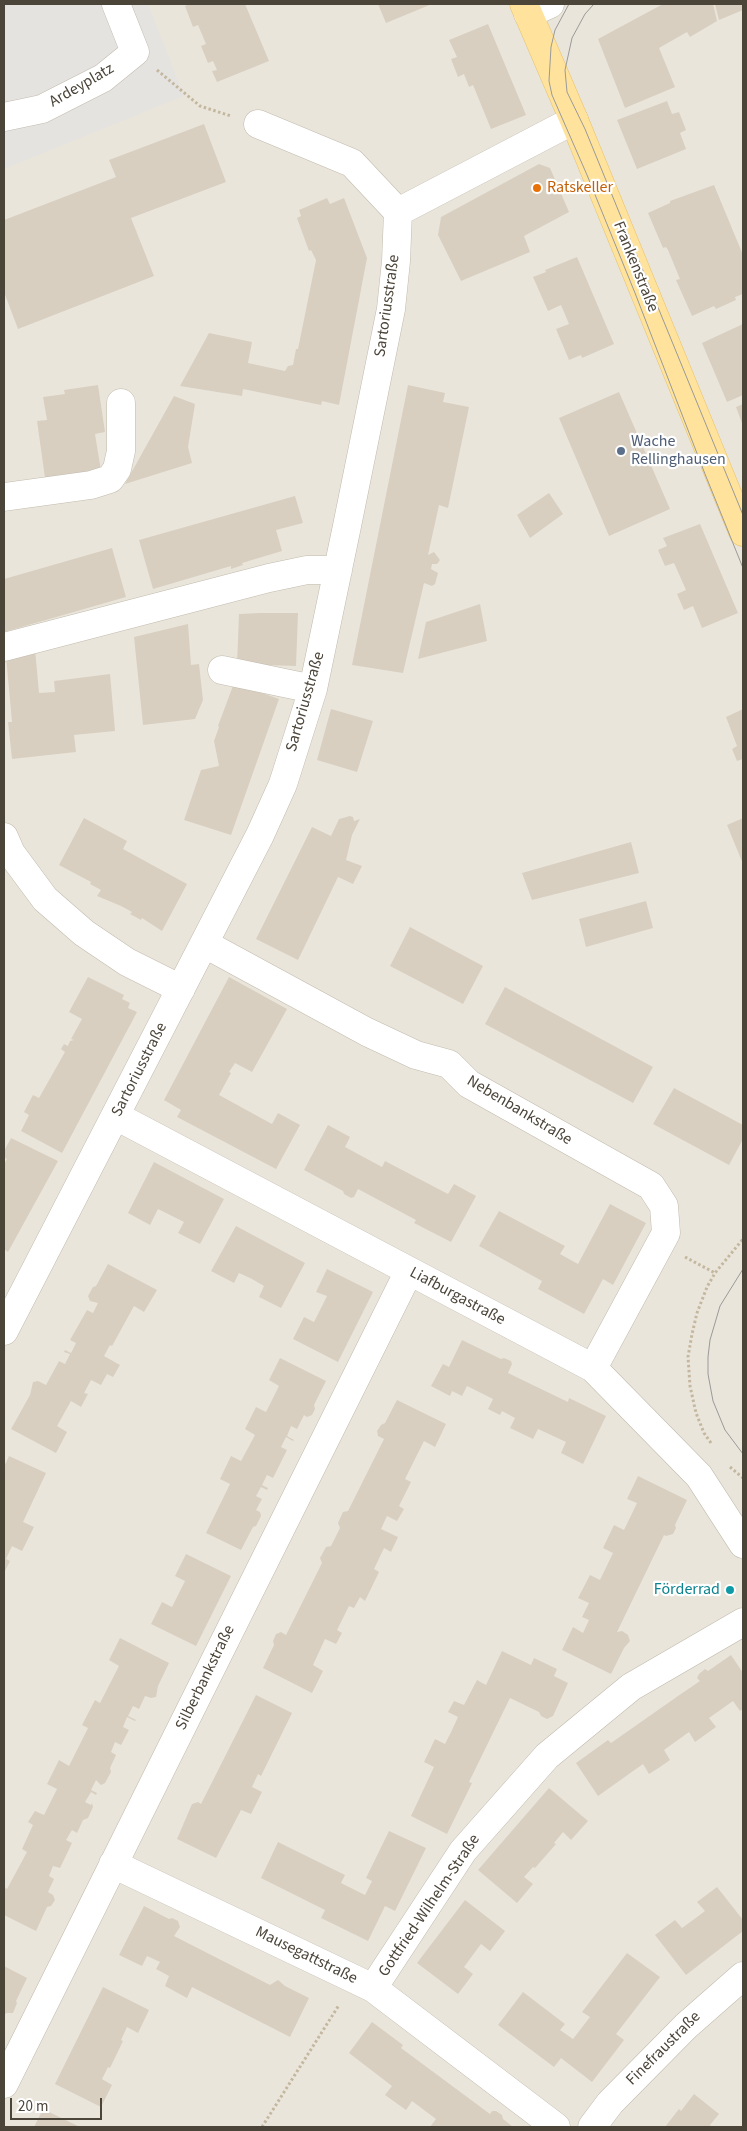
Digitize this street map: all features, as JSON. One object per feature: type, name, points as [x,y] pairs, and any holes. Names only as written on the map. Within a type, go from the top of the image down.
[{"type":"main road","name":"Frankenstraße","points":[[534,7],[574,120],[741,521]]},
{"type":"street","points":[[116,4],[135,52]]},
{"type":"street","name":"Ardeyplatz","points":[[4,116],[42,110],[103,78],[135,52]]},
{"type":"street","points":[[258,124],[352,163],[398,212],[574,120]]},
{"type":"street","name":"Sartoriusstraße","points":[[4,1331],[205,944],[260,835],[282,784],[313,689],[391,309],[396,261],[398,212]]},
{"type":"street","points":[[4,497],[91,485],[110,479],[117,469],[121,451],[121,403]]},
{"type":"street","points":[[4,647],[269,578],[307,570],[338,570]]},
{"type":"street","points":[[222,670],[313,689]]},
{"type":"street","points":[[4,837],[11,853],[45,899],[84,933],[127,962],[181,989]]},
{"type":"street","name":"Nebenbankstraße","points":[[205,944],[366,1032],[416,1055],[448,1064],[468,1084],[651,1186],[664,1206],[666,1232],[593,1368]]},
{"type":"street","name":"Liafburgastraße","points":[[116,1116],[593,1368],[699,1476],[743,1544]]},
{"type":"street","name":"Silberbankstraße","points":[[4,2084],[409,1271]]},
{"type":"street","name":"Gottfried-Wilhelm-Straße","points":[[364,1984],[463,1851],[547,1756],[631,1687],[743,1622]]},
{"type":"street","name":"Mausegattstraße","points":[[113,1864],[364,1984],[556,2127]]},
{"type":"street","name":"Finefraustraße","points":[[592,2127],[610,2103],[686,2026],[743,1976]]},
{"type":"path","points":[[135,52],[200,106],[258,124]]},
{"type":"path","points":[[712,1445],[704,1433],[696,1413],[690,1386],[688,1357],[697,1313],[707,1287],[715,1273],[743,1239]]},
{"type":"path","points":[[726,1461],[743,1478]]},
{"type":"path","points":[[262,2127],[364,1984]]},
{"type":"shaded area","points":[[4,4],[521,4],[743,538],[743,2127],[4,2127]]},
{"type":"shaded area","points":[[4,4],[148,4],[184,96],[4,169]]},
{"type":"shaded area","points":[[525,4],[743,4],[743,525]]},
{"type":"building","points":[[189,4],[245,4],[269,61],[217,82],[212,71],[217,70],[213,61],[208,63],[201,46],[206,44],[198,25],[193,27],[185,6]]},
{"type":"building","points":[[378,4],[432,4],[386,23]]},
{"type":"building","points":[[663,4],[713,4],[717,21],[690,37],[687,32],[659,48],[675,87],[625,108],[598,39]]},
{"type":"building","points":[[715,4],[743,4],[743,10],[719,20]]},
{"type":"building","points":[[488,24],[526,115],[491,129],[473,85],[469,87],[464,74],[458,77],[451,59],[457,57],[449,40]]},
{"type":"building","points":[[667,101],[672,114],[679,112],[686,130],[680,133],[686,149],[637,169],[617,120]]},
{"type":"building","points":[[204,124],[226,182],[131,218],[154,276],[18,329],[4,292],[4,220],[116,177],[109,160]]},
{"type":"building","points":[[539,164],[550,168],[569,212],[524,236],[530,252],[461,281],[438,235],[441,217]]},
{"type":"building","points":[[714,185],[743,255],[743,294],[735,297],[736,300],[716,309],[714,306],[692,316],[676,280],[680,279],[668,250],[666,247],[663,248],[648,213],[670,203],[670,201]]},
{"type":"building","points":[[327,198],[330,204],[344,198],[367,258],[339,405],[322,401],[321,405],[243,389],[242,396],[180,386],[209,333],[252,342],[248,363],[285,371],[288,366],[293,365],[316,260],[311,250],[309,251],[297,218],[301,216],[299,210]]},
{"type":"building","points":[[577,257],[614,344],[582,358],[581,355],[569,360],[556,329],[569,324],[561,305],[548,311],[533,277]]},
{"type":"building","points":[[743,324],[743,395],[727,402],[702,343]]},
{"type":"building","points":[[98,385],[105,432],[95,434],[102,477],[46,485],[37,421],[47,420],[43,397],[65,394],[64,390]]},
{"type":"building","points":[[408,385],[445,393],[443,402],[469,407],[448,508],[439,505],[428,555],[434,552],[440,560],[437,564],[432,564],[431,569],[438,573],[435,584],[432,586],[424,583],[403,673],[352,665]]},
{"type":"building","points":[[619,392],[670,509],[609,536],[559,418]]},
{"type":"building","points":[[174,396],[195,404],[188,447],[192,463],[125,484]]},
{"type":"building","points":[[743,404],[743,426],[736,407]]},
{"type":"building","points":[[549,493],[563,514],[530,538],[517,515]]},
{"type":"building","points":[[295,496],[303,523],[276,530],[282,551],[242,563],[243,565],[231,569],[231,566],[153,589],[139,540]]},
{"type":"building","points":[[700,524],[738,613],[702,628],[693,606],[684,610],[677,594],[686,590],[674,563],[665,566],[658,550],[667,546],[663,538]]},
{"type":"building","points":[[112,548],[126,597],[4,632],[4,579]]},
{"type":"building","points":[[480,604],[487,641],[418,659],[426,622]]},
{"type":"building","points":[[298,613],[296,666],[237,664],[239,614]]},
{"type":"building","points":[[188,624],[191,665],[199,664],[203,700],[195,719],[143,725],[134,637]]},
{"type":"building","points":[[35,649],[39,693],[55,692],[54,681],[110,674],[115,731],[74,735],[76,752],[12,759],[8,722],[12,722],[6,656]]},
{"type":"building","points":[[234,683],[279,699],[231,835],[184,820],[201,770],[219,766],[214,741]]},
{"type":"building","points":[[331,709],[373,721],[357,772],[317,760]]},
{"type":"building","points":[[743,709],[743,759],[737,761],[732,749],[737,746],[726,717]]},
{"type":"building","points":[[353,817],[354,821],[360,819],[352,835],[346,860],[362,866],[353,884],[338,877],[298,960],[256,939],[312,827],[331,836],[339,819]]},
{"type":"building","points":[[84,818],[127,841],[123,849],[187,884],[162,931],[142,918],[141,920],[130,914],[132,912],[121,906],[97,896],[101,890],[90,884],[91,882],[59,865]]},
{"type":"building","points":[[743,818],[743,864],[727,825]]},
{"type":"building","points":[[631,842],[639,873],[532,900],[522,873]]},
{"type":"building","points":[[646,901],[653,928],[586,947],[579,919]]},
{"type":"building","points":[[410,927],[483,966],[463,1004],[390,966]]},
{"type":"building","points":[[88,977],[124,995],[122,999],[130,1003],[128,1008],[137,1012],[62,1153],[21,1131],[29,1115],[24,1112],[33,1095],[39,1098],[65,1052],[61,1049],[64,1044],[68,1046],[70,1041],[74,1040],[71,1039],[82,1019],[69,1012]]},
{"type":"building","points":[[229,977],[287,1009],[252,1072],[235,1063],[219,1095],[272,1124],[278,1113],[300,1125],[276,1169],[177,1117],[181,1110],[164,1100]]},
{"type":"building","points":[[505,987],[653,1067],[633,1103],[485,1024]]},
{"type":"building","points":[[674,1088],[743,1125],[743,1139],[729,1165],[653,1124]]},
{"type":"building","points":[[328,1125],[350,1137],[345,1147],[382,1167],[385,1161],[448,1194],[454,1184],[476,1196],[451,1242],[414,1223],[416,1220],[358,1189],[354,1197],[351,1198],[344,1194],[343,1191],[304,1170]]},
{"type":"building","points":[[11,1138],[58,1161],[8,1252],[4,1249],[4,1164],[7,1159],[4,1157],[4,1151]]},
{"type":"building","points":[[154,1162],[224,1199],[200,1244],[178,1233],[184,1222],[158,1209],[150,1225],[128,1213]]},
{"type":"building","points":[[610,1204],[646,1223],[613,1285],[603,1279],[584,1314],[538,1289],[542,1281],[479,1246],[499,1211],[565,1246],[560,1254],[578,1264]]},
{"type":"building","points":[[236,1226],[305,1263],[281,1308],[259,1297],[264,1286],[252,1279],[239,1273],[234,1283],[211,1271]]},
{"type":"building","points":[[108,1264],[157,1290],[144,1312],[134,1306],[112,1346],[110,1345],[104,1356],[120,1365],[113,1377],[107,1374],[101,1385],[91,1380],[84,1393],[88,1394],[81,1407],[71,1401],[57,1426],[67,1432],[56,1453],[11,1429],[30,1395],[33,1382],[38,1381],[46,1385],[59,1361],[65,1364],[70,1354],[64,1352],[65,1350],[71,1353],[76,1343],[70,1340],[87,1310],[93,1313],[98,1303],[90,1301],[88,1296]]},
{"type":"building","points":[[327,1269],[373,1292],[338,1362],[293,1339],[304,1317],[314,1322],[327,1296],[316,1292]]},
{"type":"building","points":[[462,1340],[501,1359],[504,1358],[511,1361],[512,1364],[508,1373],[568,1402],[569,1398],[606,1416],[583,1464],[561,1453],[566,1442],[538,1429],[533,1439],[510,1428],[515,1418],[502,1411],[500,1415],[488,1409],[493,1399],[467,1386],[462,1396],[452,1391],[450,1396],[431,1386],[443,1364],[449,1367]]},
{"type":"building","points":[[280,1358],[326,1381],[314,1405],[315,1409],[312,1415],[307,1417],[304,1415],[297,1429],[291,1426],[287,1436],[294,1440],[286,1437],[281,1447],[287,1450],[273,1478],[267,1475],[262,1485],[268,1488],[267,1490],[261,1487],[256,1496],[262,1499],[256,1510],[260,1512],[261,1516],[241,1550],[206,1533],[230,1484],[220,1479],[231,1456],[241,1461],[255,1435],[245,1429],[256,1407],[266,1412],[279,1386],[269,1380]]},
{"type":"building","points":[[397,1400],[446,1424],[435,1447],[424,1441],[405,1479],[411,1482],[399,1506],[404,1509],[397,1521],[387,1516],[381,1529],[398,1537],[391,1552],[384,1548],[374,1569],[379,1572],[365,1601],[360,1597],[354,1608],[349,1606],[337,1630],[342,1633],[336,1644],[325,1639],[313,1665],[323,1671],[312,1693],[263,1668],[274,1645],[273,1641],[276,1634],[281,1632],[286,1635],[322,1563],[320,1558],[326,1547],[331,1546],[340,1528],[338,1523],[343,1512],[348,1511],[384,1439],[378,1436],[377,1431],[385,1423]]},
{"type":"building","points":[[9,1456],[46,1473],[23,1522],[34,1527],[22,1551],[12,1546],[6,1559],[10,1561],[4,1573],[4,1467]]},
{"type":"building","points":[[638,1476],[687,1500],[675,1525],[676,1528],[673,1534],[664,1535],[617,1632],[622,1631],[628,1635],[630,1641],[624,1648],[611,1674],[562,1650],[573,1627],[583,1633],[589,1620],[582,1617],[589,1603],[578,1598],[590,1575],[600,1580],[613,1553],[603,1548],[614,1525],[624,1530],[637,1503],[627,1499]]},
{"type":"building","points":[[186,1554],[231,1576],[196,1646],[151,1624],[162,1602],[172,1607],[185,1581],[175,1576]]},
{"type":"building","points":[[120,1638],[169,1663],[158,1686],[156,1697],[145,1696],[139,1709],[133,1706],[128,1716],[136,1720],[127,1717],[123,1727],[129,1730],[121,1745],[115,1742],[111,1752],[116,1755],[110,1768],[111,1772],[105,1783],[101,1785],[96,1780],[91,1790],[97,1793],[96,1795],[91,1792],[85,1802],[91,1805],[92,1803],[93,1807],[88,1818],[83,1820],[77,1833],[72,1830],[66,1840],[72,1843],[60,1868],[53,1866],[49,1876],[54,1879],[48,1892],[53,1895],[55,1900],[51,1906],[47,1907],[36,1931],[4,1915],[4,1887],[7,1889],[27,1852],[22,1849],[33,1825],[28,1822],[35,1811],[44,1815],[57,1789],[47,1784],[59,1760],[69,1766],[88,1728],[82,1725],[95,1700],[100,1703],[119,1666],[109,1660]]},
{"type":"building","points":[[502,1651],[531,1665],[534,1658],[557,1669],[554,1676],[568,1683],[553,1716],[547,1719],[541,1716],[539,1712],[510,1698],[469,1782],[472,1783],[447,1834],[411,1816],[434,1767],[424,1762],[435,1739],[445,1744],[452,1730],[458,1717],[448,1712],[454,1701],[464,1705],[477,1680],[486,1685]]},
{"type":"building","points":[[731,1655],[743,1673],[743,1709],[740,1711],[733,1701],[709,1718],[716,1727],[695,1742],[689,1732],[664,1750],[670,1760],[649,1774],[643,1764],[598,1796],[576,1763],[608,1740],[611,1743],[700,1681],[697,1678],[699,1674],[705,1669],[708,1671]]},
{"type":"building","points":[[256,1695],[292,1713],[261,1776],[258,1774],[252,1787],[262,1792],[251,1814],[241,1810],[216,1858],[177,1839],[192,1804],[198,1802],[201,1804]]},
{"type":"building","points":[[549,1788],[588,1821],[571,1840],[563,1832],[554,1843],[556,1844],[535,1868],[533,1867],[524,1877],[533,1884],[517,1903],[478,1870]]},
{"type":"building","points":[[389,1831],[426,1848],[395,1911],[385,1906],[368,1941],[321,1918],[325,1910],[261,1878],[278,1842],[345,1875],[341,1883],[365,1895],[372,1881],[366,1878]]},
{"type":"building","points":[[717,1887],[743,1920],[743,1931],[686,1975],[655,1935],[675,1920],[682,1928],[705,1911],[697,1902]]},
{"type":"building","points":[[465,1900],[505,1931],[490,1951],[481,1944],[464,1967],[473,1974],[458,1994],[417,1963]]},
{"type":"building","points":[[144,1906],[169,1919],[172,1918],[178,1921],[180,1927],[174,1936],[270,1985],[278,1980],[285,1986],[309,1998],[290,2037],[192,1987],[187,1998],[165,1986],[169,1976],[156,1969],[160,1962],[147,1956],[142,1966],[119,1955]]},
{"type":"building","points":[[627,1953],[660,1977],[616,2034],[624,2040],[592,2082],[561,2058],[554,2067],[498,2025],[523,1992],[565,2024],[560,2030],[573,2039],[590,2017],[582,2012]]},
{"type":"building","points":[[4,1966],[27,1978],[16,2001],[13,2013],[6,2013],[4,2017]]},
{"type":"building","points":[[103,1987],[149,2010],[138,2033],[127,2027],[121,2040],[123,2041],[110,2068],[108,2067],[102,2079],[112,2085],[101,2107],[55,2084]]},
{"type":"building","points":[[372,2022],[403,2045],[401,2048],[490,2114],[492,2111],[496,2111],[502,2115],[503,2119],[513,2127],[430,2127],[436,2119],[412,2101],[406,2110],[385,2095],[392,2086],[349,2053]]},
{"type":"building","points":[[694,2094],[719,2114],[710,2125],[712,2127],[665,2127],[679,2109],[681,2111]]},
{"type":"building","points":[[43,2109],[80,2127],[34,2127]]},
{"type":"tram line","points":[[569,4],[555,30],[551,47],[549,81],[552,95],[635,293],[743,568]]},
{"type":"tram line","points":[[594,4],[585,14],[572,38],[565,70],[567,92],[585,129],[743,515]]},
{"type":"tram line","points":[[743,1269],[720,1306],[710,1340],[708,1357],[708,1374],[713,1401],[725,1430],[743,1454]]},
{"type":"place","name":"Ratskeller","points":[[537,188]]},
{"type":"place","name":"Wache Rellinghausen","points":[[621,451]]},
{"type":"place","name":"Förderrad","points":[[730,1590]]}]
